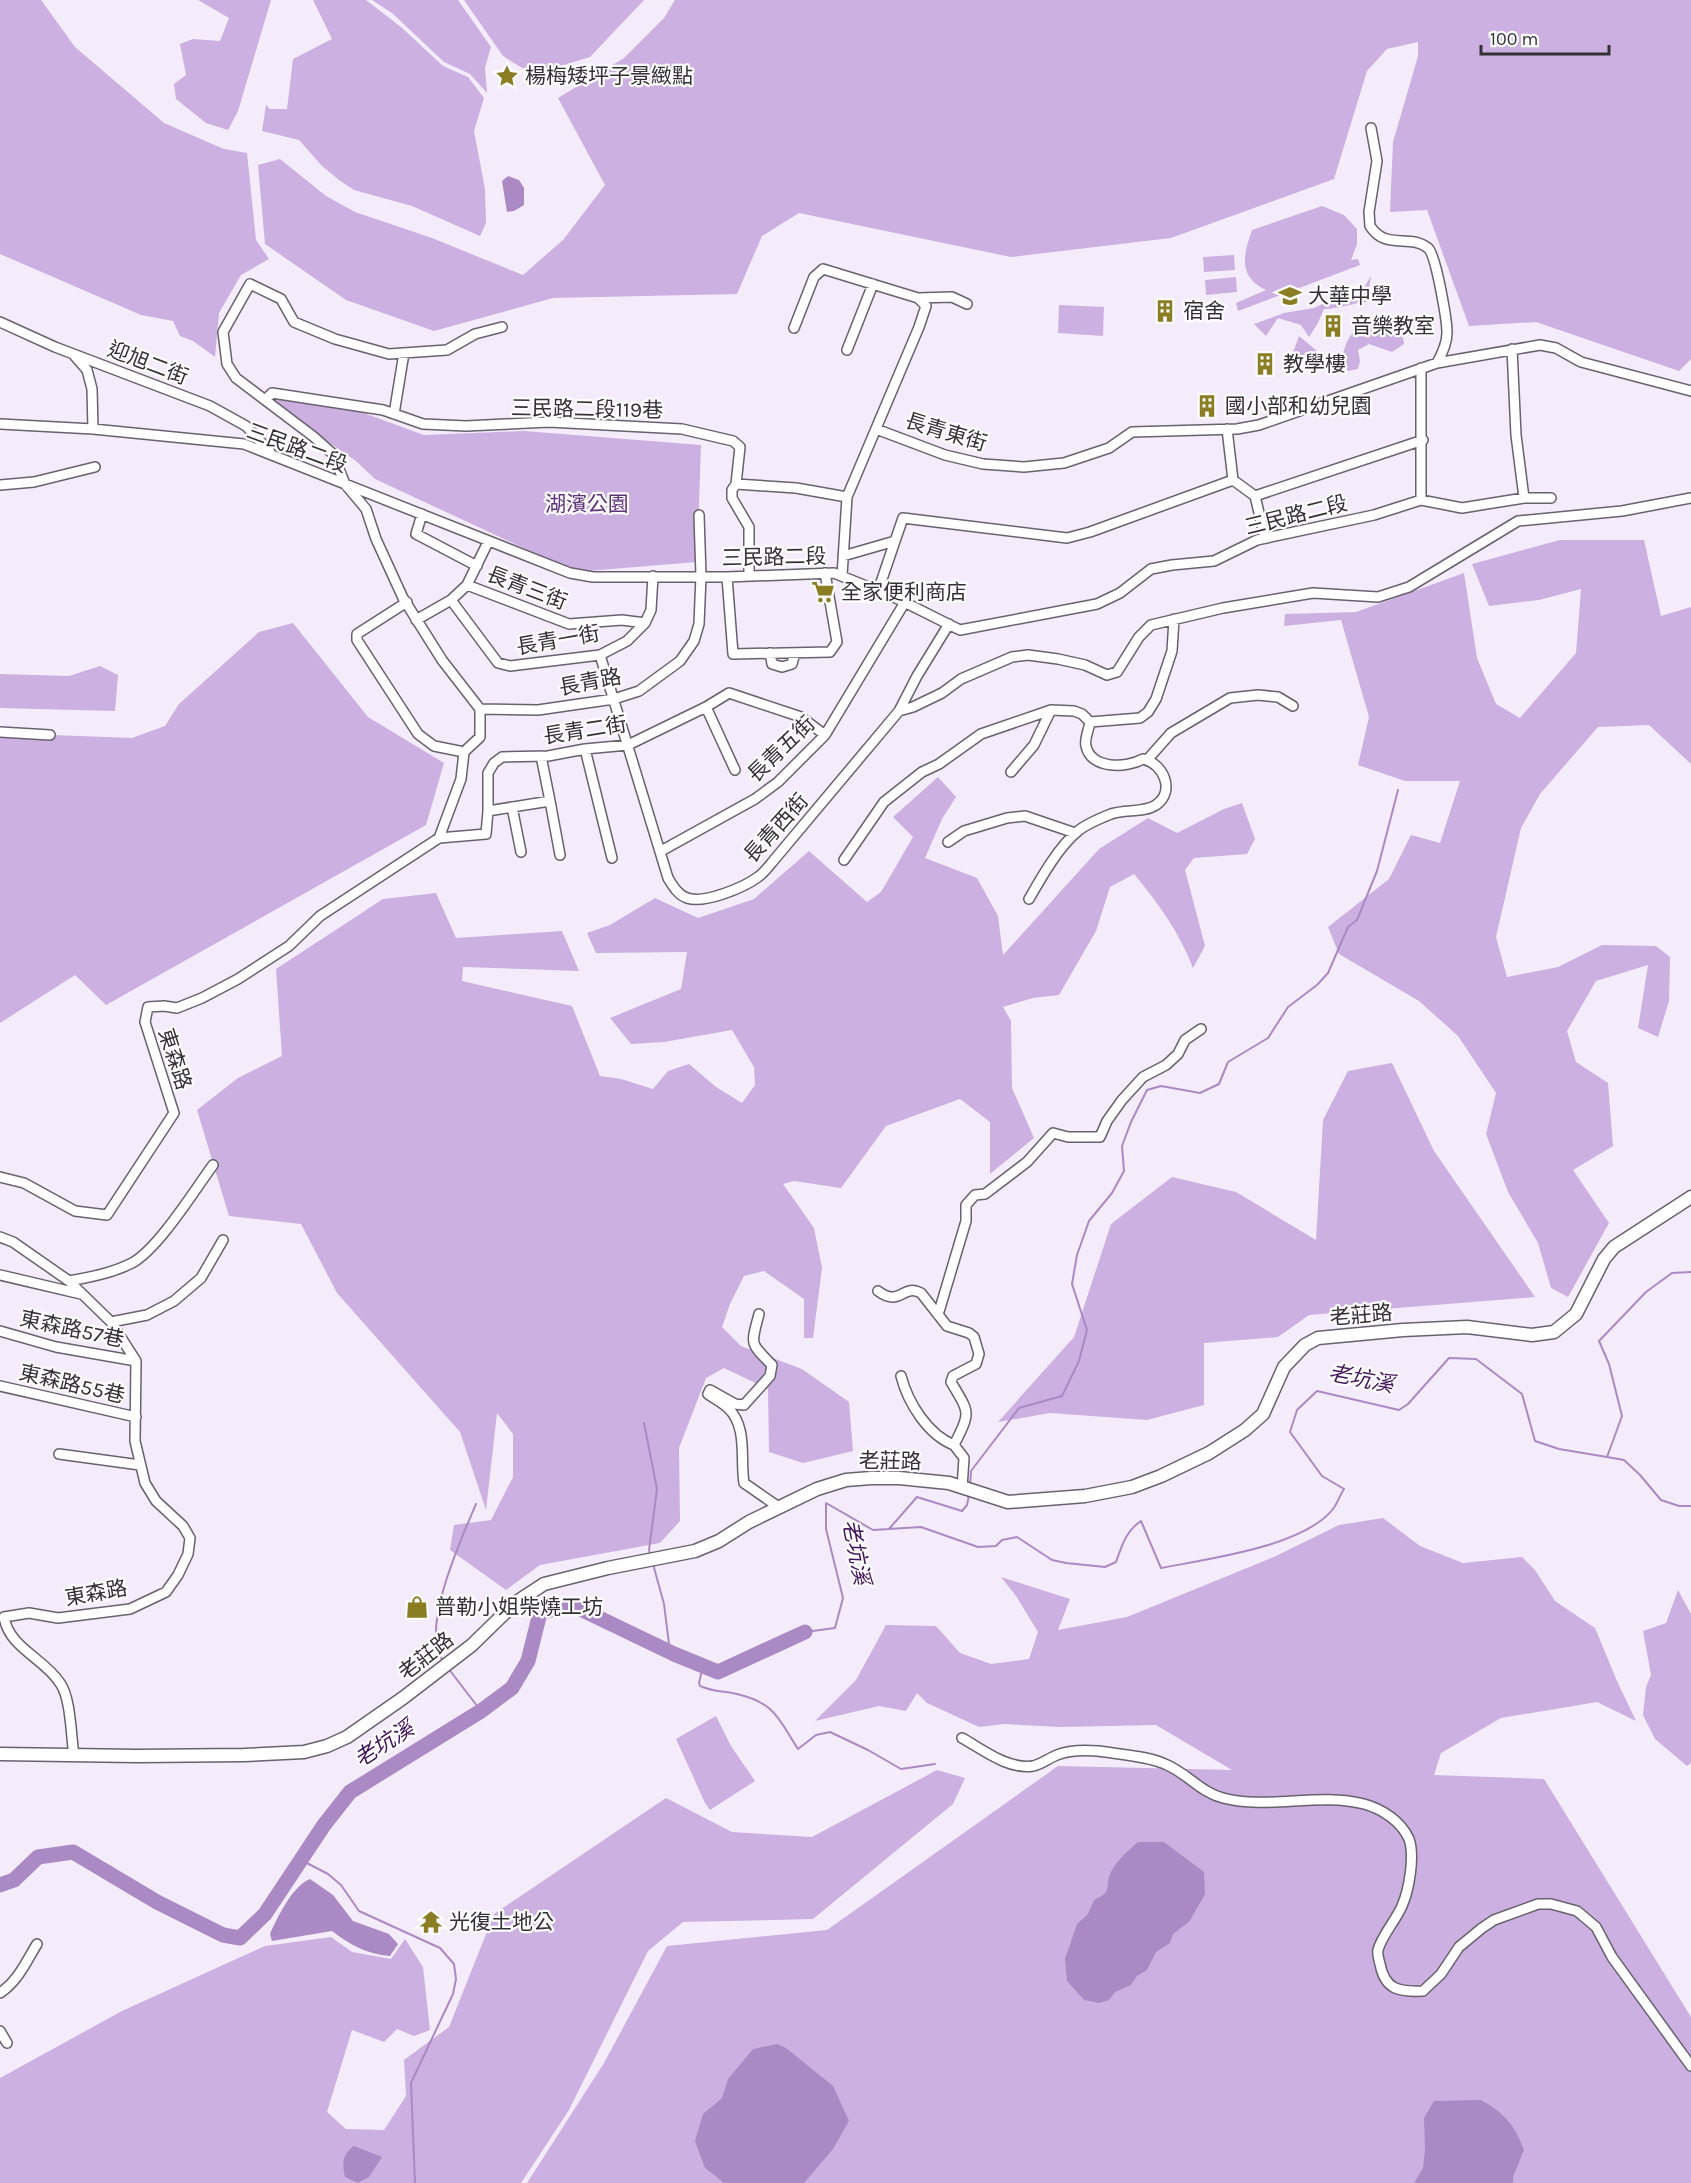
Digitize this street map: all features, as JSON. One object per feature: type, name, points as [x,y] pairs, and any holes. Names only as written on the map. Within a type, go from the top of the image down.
[{"type":"street","points":[[1371,128],[1377,161],[1369,212],[1370,226],[1382,239],[1419,244],[1430,250],[1434,257],[1447,332],[1437,363]]},
{"type":"street","points":[[794,328],[814,277],[823,269],[918,298],[952,297],[967,304]]},
{"type":"street","points":[[502,327],[475,334],[447,350],[389,354],[364,349],[294,322],[281,299],[250,284],[223,332],[227,364],[236,378],[333,454],[345,484],[366,509],[376,539],[403,598],[442,660],[480,709],[480,737],[464,752],[461,779],[439,838],[486,834],[488,811],[550,801]]},
{"type":"street","points":[[847,350],[873,284]]},
{"type":"street","name":"長青東街","points":[[842,576],[847,497],[919,327],[926,306],[918,298]]},
{"type":"street","name":"迎旭二街","points":[[0,322],[71,353],[210,406],[246,426],[272,454]]},
{"type":"street","points":[[1551,498],[1524,498],[1462,508],[1421,501],[1423,440],[1421,368],[1437,363],[1540,345],[1556,348],[1581,362],[1691,391]]},
{"type":"street","points":[[1512,349],[1516,435],[1524,498]]},
{"type":"street","points":[[71,353],[87,370],[92,389],[93,429]]},
{"type":"street","points":[[394,414],[404,353]]},
{"type":"street","name":"長青東街","points":[[876,429],[945,455],[983,464],[1024,467],[1064,463],[1109,448],[1132,432],[1227,429],[1258,425],[1421,368]]},
{"type":"street","name":"三民路二段119巷","points":[[265,400],[272,393],[383,410],[423,424],[466,426],[549,422],[682,429],[733,441],[740,447],[732,498],[749,527],[749,576]]},
{"type":"street","name":"三民路二段","points":[[0,424],[93,429],[244,444],[570,573],[593,577],[727,577],[834,573],[904,602],[960,630],[986,627],[1097,604],[1120,593],[1151,569],[1214,561],[1233,550],[1265,538],[1374,515],[1421,501]]},
{"type":"street","points":[[1227,429],[1233,480],[1256,496],[1265,538]]},
{"type":"street","points":[[1256,496],[1423,440]]},
{"type":"street","points":[[0,485],[34,482],[95,467]]},
{"type":"street","points":[[878,591],[903,518],[1068,537],[1090,532],[1233,480]]},
{"type":"street","points":[[736,484],[796,488],[847,497]]},
{"type":"street","points":[[899,711],[935,697],[961,679],[1012,657],[1028,655],[1058,659],[1086,665],[1107,675],[1117,672],[1139,637],[1151,625],[1223,608],[1313,593],[1378,597],[1408,587],[1518,521],[1622,511],[1691,498]]},
{"type":"street","points":[[422,514],[416,534],[477,566]]},
{"type":"street","name":"長青路","points":[[480,709],[537,710],[614,699],[639,691],[680,661],[694,641],[699,624],[701,576],[699,515]]},
{"type":"street","points":[[843,556],[895,541]]},
{"type":"street","points":[[416,620],[451,600],[467,585],[488,542]]},
{"type":"street","points":[[727,577],[733,654],[830,652],[837,642],[825,573]]},
{"type":"street","points":[[645,623],[651,610],[652,576]]},
{"type":"street","name":"長青三街","points":[[467,585],[569,624],[622,620],[645,623]]},
{"type":"street","name":"長青一街","points":[[451,600],[498,663],[510,666],[600,655],[627,641],[645,623]]},
{"type":"street","points":[[407,602],[357,634],[357,640],[418,734],[434,746],[464,752]]},
{"type":"street","name":"長青五街","points":[[661,851],[755,799],[778,782],[825,735],[904,602]]},
{"type":"street","points":[[844,860],[866,831],[877,809],[905,785],[981,734],[1051,710],[1074,711],[1082,714],[1090,722],[1140,718],[1148,712],[1156,699],[1172,651],[1174,619]]},
{"type":"street","name":"長青西街","points":[[600,655],[668,878],[677,892],[686,898],[702,900],[740,887],[758,877],[899,711],[917,676],[949,624]]},
{"type":"street","points":[[770,653],[772,664],[782,668],[792,664],[795,653]]},
{"type":"street","name":"長青二街","points":[[488,811],[488,773],[494,762],[502,757],[541,756],[628,745],[706,707],[729,693],[801,717],[825,735]]},
{"type":"street","points":[[1147,760],[1171,733],[1230,698],[1258,695],[1278,697],[1293,706]]},
{"type":"street","points":[[706,707],[735,770]]},
{"type":"street","points":[[1011,772],[1034,745],[1051,710]]},
{"type":"street","points":[[1029,899],[1046,872],[1079,829],[1112,814],[1156,805],[1164,796],[1166,782],[1161,770],[1154,762],[1143,759],[1133,764],[1106,765],[1091,756],[1085,745],[1090,722]]},
{"type":"street","points":[[0,732],[50,735]]},
{"type":"street","points":[[585,749],[612,858]]},
{"type":"street","points":[[541,756],[560,855]]},
{"type":"street","points":[[512,807],[520,852]]},
{"type":"street","points":[[948,842],[963,831],[1007,818],[1025,816],[1075,833]]},
{"type":"street","name":"東森路","points":[[0,1177],[24,1183],[75,1211],[107,1215],[174,1113],[145,1022],[148,1006],[177,1008],[238,979],[289,946],[320,916],[439,838]]},
{"type":"street","points":[[938,1315],[966,1221],[966,1205],[975,1195],[985,1194],[1027,1162],[1053,1133],[1068,1137],[1100,1137],[1117,1107],[1143,1077],[1166,1065],[1178,1054],[1185,1040],[1201,1029]]},
{"type":"street","points":[[69,1281],[103,1275],[134,1262],[161,1236],[213,1165]]},
{"type":"street","name":"老莊路","points":[[0,1754],[244,1755],[304,1752],[327,1746],[347,1737],[446,1666],[472,1645],[515,1603],[544,1584],[608,1568],[695,1551],[719,1541],[749,1522],[817,1489],[846,1480],[899,1478],[949,1483],[1008,1502],[1085,1496],[1132,1486],[1161,1476],[1209,1453],[1245,1430],[1263,1414],[1276,1381],[1287,1363],[1299,1349],[1318,1338],[1467,1327],[1532,1335],[1554,1332],[1576,1314],[1604,1258],[1614,1247],[1691,1197]]},
{"type":"street","points":[[0,1237],[13,1242],[69,1281],[111,1322],[136,1361]]},
{"type":"street","points":[[111,1322],[147,1315],[174,1301],[201,1278],[223,1240]]},
{"type":"street","points":[[0,1275],[81,1294]]},
{"type":"street","points":[[878,1291],[887,1298],[916,1290],[921,1293],[947,1326],[969,1333],[974,1337],[979,1354],[976,1364],[953,1376],[951,1382],[967,1409],[966,1422],[954,1445]]},
{"type":"street","points":[[759,1314],[752,1339],[754,1347],[772,1365],[770,1376],[744,1405],[735,1404],[710,1390],[708,1394],[729,1409],[735,1418],[743,1449],[744,1483],[780,1508]]},
{"type":"street","name":"東森路57巷","points":[[0,1331],[48,1345],[136,1361]]},
{"type":"street","name":"東森路","points":[[74,1756],[67,1702],[62,1684],[16,1641],[6,1628],[4,1617],[29,1613],[58,1618],[130,1609],[166,1592],[178,1575],[188,1554],[190,1538],[183,1526],[156,1501],[146,1483],[140,1465],[135,1441],[136,1361]]},
{"type":"street","points":[[901,1376],[914,1408],[937,1436],[954,1445],[964,1458],[967,1489]]},
{"type":"street","name":"東森路55巷","points":[[0,1386],[136,1417]]},
{"type":"street","points":[[59,1454],[140,1465]]},
{"type":"street","points":[[962,1738],[1005,1761],[1020,1766],[1034,1766],[1058,1754],[1072,1751],[1095,1751],[1164,1763],[1206,1792],[1222,1798],[1243,1802],[1353,1801],[1379,1808],[1396,1822],[1409,1840],[1411,1861],[1402,1906],[1378,1951],[1382,1975],[1390,1986],[1405,1992],[1423,1991],[1441,1974],[1459,1947],[1482,1928],[1494,1920],[1538,1904],[1551,1904],[1577,1911],[1596,1927],[1612,1957],[1691,2066]]},
{"type":"street","points":[[0,1993],[22,1970],[37,1944]]},
{"type":"street","points":[[0,2031],[7,2043]]},
{"type":"green space","points":[[0,0],[41,0],[75,47],[164,123],[224,149],[247,153],[256,240],[269,259],[241,275],[219,313],[215,357],[193,341],[180,336],[173,321],[141,315],[0,254]]},
{"type":"green space","points":[[198,0],[271,0],[238,111],[228,130],[206,123],[176,99],[174,84],[186,75],[180,44],[193,39],[220,41],[229,18]]},
{"type":"green space","points":[[313,0],[366,0],[401,27],[443,66],[468,77],[484,98],[474,131],[485,189],[486,223],[480,236],[412,206],[354,190],[322,166],[299,140],[262,131],[266,105],[270,109],[287,109],[293,59],[332,39]]},
{"type":"green space","points":[[372,0],[458,0],[491,47],[485,68],[487,93],[470,74],[444,62],[392,13]]},
{"type":"green space","points":[[464,0],[644,0],[590,57],[551,69],[522,68],[503,56]]},
{"type":"green space","points":[[675,0],[1691,0],[1691,359],[1679,371],[1536,322],[1469,326],[1427,210],[1390,212],[1393,142],[1418,56],[1418,42],[1387,49],[1367,71],[1334,179],[1171,238],[1011,257],[799,213],[762,236],[737,294],[553,298],[434,331],[346,300],[265,244],[258,165],[280,159],[326,196],[355,212],[432,238],[523,275],[563,240],[605,185],[558,98],[624,58],[664,18]]},
{"type":"green space","points":[[1322,206],[1344,215],[1357,229],[1357,244],[1351,260],[1358,259],[1360,265],[1238,311],[1236,303],[1266,290],[1251,279],[1245,264],[1246,248],[1252,230]]},
{"type":"green space","points":[[1234,255],[1235,270],[1204,272],[1203,257]]},
{"type":"green space","points":[[1371,276],[1367,302],[1324,309],[1309,337],[1301,325],[1278,318],[1266,336],[1254,324],[1284,313],[1314,308],[1341,295],[1360,294]]},
{"type":"green space","points":[[1236,277],[1237,292],[1206,295],[1205,280]]},
{"type":"green space","points":[[1059,305],[1104,307],[1103,336],[1058,333]]},
{"type":"green space","points":[[1371,319],[1395,323],[1401,330],[1404,344],[1392,352],[1369,344],[1358,350],[1360,361],[1358,369],[1348,371],[1342,364],[1344,349],[1354,332]]},
{"type":"green space","points":[[1299,336],[1317,351],[1313,364],[1291,358]]},
{"type":"green space","name":"湖濱公園","points":[[271,397],[361,412],[424,435],[524,431],[701,445],[697,562],[575,572],[375,479],[356,461],[311,430]]},
{"type":"green space","points":[[1560,540],[1644,540],[1661,616],[1691,607],[1691,764],[1649,725],[1598,727],[1540,794],[1521,828],[1496,937],[1507,977],[1558,967],[1602,945],[1656,946],[1670,957],[1669,1001],[1658,1037],[1638,1028],[1648,965],[1596,981],[1567,1031],[1576,1062],[1608,1083],[1613,1146],[1573,1170],[1609,1223],[1568,1297],[1551,1288],[1538,1243],[1508,1192],[1486,1134],[1496,1093],[1458,1036],[1419,1001],[1339,954],[1328,927],[1389,879],[1411,835],[1440,843],[1460,781],[1405,781],[1358,765],[1369,717],[1341,620],[1284,626],[1285,614],[1356,612],[1464,573],[1477,658],[1496,704],[1520,718],[1576,653],[1581,589],[1539,600],[1489,606],[1472,564]]},
{"type":"green space","points":[[293,623],[368,717],[444,763],[426,825],[106,1005],[75,975],[0,1023],[0,733],[132,738],[165,726],[179,704],[259,632]]},
{"type":"green space","points":[[100,666],[118,675],[115,711],[0,708],[0,674],[69,676]]},
{"type":"green space","points":[[938,777],[956,797],[942,819],[925,858],[977,878],[998,916],[1003,955],[1099,849],[1148,818],[1177,833],[1224,809],[1242,803],[1255,839],[1247,854],[1194,858],[1185,870],[1205,946],[1193,968],[1168,919],[1134,874],[1110,887],[1096,931],[1059,995],[1033,998],[1003,1007],[1011,1021],[1012,1088],[1034,1138],[990,1174],[990,1122],[960,1099],[886,1126],[841,1188],[794,1181],[783,1184],[814,1228],[822,1268],[813,1338],[804,1338],[804,1299],[764,1271],[744,1276],[722,1327],[741,1346],[802,1369],[849,1402],[853,1451],[803,1463],[769,1452],[768,1389],[724,1368],[706,1378],[679,1448],[680,1521],[660,1543],[540,1565],[506,1590],[450,1550],[454,1525],[491,1520],[513,1477],[513,1434],[497,1413],[486,1510],[460,1432],[337,1293],[301,1224],[229,1216],[197,1110],[238,1078],[282,1056],[276,969],[383,899],[436,893],[456,938],[562,931],[579,971],[463,967],[462,981],[572,1006],[600,1076],[621,1079],[653,1089],[668,1071],[689,1064],[716,1087],[742,1103],[755,1085],[754,1067],[732,1030],[664,1042],[631,1044],[610,1018],[681,989],[687,952],[596,953],[587,933],[610,925],[655,898],[698,918],[754,899],[809,851],[867,902],[881,892],[913,837],[893,817]]},
{"type":"green space","points":[[1392,1063],[1434,1151],[1535,1297],[1309,1315],[1278,1337],[1204,1343],[1204,1405],[1147,1420],[1050,1413],[998,1422],[1074,1337],[1111,1224],[1172,1177],[1236,1192],[1316,1240],[1323,1120],[1348,1071]]},
{"type":"green space","points":[[1383,1518],[1420,1546],[1463,1563],[1522,1557],[1535,1570],[1555,1601],[1595,1628],[1636,1721],[1597,1702],[1501,1718],[1441,1753],[1434,1775],[1544,1779],[1691,2017],[1691,2183],[527,2183],[604,2063],[667,1946],[827,1930],[1058,1766],[1232,1770],[1156,1725],[1060,1727],[1004,1724],[979,1727],[927,1703],[917,1693],[906,1711],[879,1706],[815,1721],[856,1680],[886,1625],[936,1626],[960,1653],[991,1664],[1029,1659],[1038,1632],[1016,1596],[1001,1577],[1070,1599],[1058,1630],[1127,1617],[1276,1556],[1339,1525]]},
{"type":"green space","points":[[1678,1590],[1691,1614],[1691,1763],[1687,1766],[1655,1739],[1643,1715],[1646,1687],[1651,1675],[1643,1631],[1666,1623]]},
{"type":"green space","points":[[716,1716],[731,1746],[755,1781],[710,1810],[676,1739]]},
{"type":"green space","points":[[937,1770],[965,1778],[953,1804],[813,1919],[683,1922],[648,1951],[569,2110],[521,2183],[0,2183],[0,2078],[122,2011],[265,1946],[331,1937],[352,1952],[391,1959],[405,1939],[423,1967],[430,2030],[414,2036],[397,2029],[384,2042],[352,2030],[327,2112],[346,2129],[384,2130],[406,2096],[404,2060],[449,2027],[494,1914],[666,1798],[732,1832],[812,1837]]},
{"type":"shaded area","points":[[508,176],[519,180],[524,188],[524,205],[507,212],[502,181]]},
{"type":"shaded area","points":[[1138,1842],[1164,1842],[1204,1872],[1205,1894],[1189,1922],[1173,1934],[1170,1943],[1156,1952],[1147,1970],[1137,1976],[1131,1985],[1115,1992],[1109,2000],[1099,2003],[1084,2000],[1067,1981],[1065,1959],[1077,1924],[1088,1914],[1094,1900],[1107,1891],[1112,1870]]},
{"type":"shaded area","points":[[310,1879],[333,1895],[353,1921],[389,1934],[398,1944],[390,1956],[359,1948],[332,1931],[272,1941],[270,1934],[286,1903],[304,1882]]},
{"type":"shaded area","points":[[777,2044],[786,2048],[833,2086],[849,2121],[833,2149],[804,2183],[724,2183],[705,2168],[695,2141],[703,2114],[722,2098],[728,2079],[753,2049]]},
{"type":"shaded area","points":[[1481,2100],[1508,2120],[1517,2133],[1524,2150],[1513,2177],[1513,2183],[1414,2183],[1423,2168],[1424,2118],[1434,2101]]},
{"type":"shaded area","points":[[354,2146],[382,2157],[369,2177],[358,2183],[345,2177],[343,2168],[345,2156]]},
{"type":"waterway","points":[[970,1486],[971,1471],[1019,1408],[1062,1396],[1079,1361],[1087,1330],[1072,1284],[1077,1255],[1089,1221],[1112,1193],[1124,1171],[1122,1146],[1147,1090],[1161,1086],[1200,1093],[1219,1084],[1228,1062],[1268,1038],[1288,1007],[1317,985],[1328,973],[1348,927],[1357,920],[1377,871],[1398,790]]},
{"type":"waterway","name":"老坑溪","points":[[805,1632],[835,1628],[843,1598],[826,1529],[826,1503],[873,1530],[921,1527],[978,1547],[996,1546],[1002,1540],[1017,1537],[1052,1560],[1066,1563],[1105,1567],[1116,1562],[1128,1534],[1141,1521],[1161,1568],[1228,1555],[1278,1542],[1300,1533],[1319,1522],[1336,1505],[1344,1489],[1322,1476],[1290,1432],[1297,1410],[1317,1391],[1399,1410],[1408,1404],[1449,1358],[1476,1359],[1522,1394],[1535,1441],[1559,1449],[1607,1457],[1622,1416],[1609,1364],[1599,1341],[1646,1292],[1672,1273],[1691,1272]]},
{"type":"waterway","points":[[644,1423],[657,1489],[649,1550],[651,1556]]},
{"type":"waterway","points":[[1607,1457],[1624,1460],[1661,1500],[1679,1506],[1691,1506]]},
{"type":"waterway","points":[[889,1529],[917,1497],[962,1511],[967,1505],[969,1495]]},
{"type":"waterway","points":[[443,1661],[437,1647],[436,1628],[439,1606],[453,1560],[476,1504]]},
{"type":"waterway","points":[[653,1564],[664,1604],[670,1652]]},
{"type":"waterway","name":"老坑溪","points":[[0,1885],[14,1880],[38,1857],[73,1852],[157,1902],[223,1935],[240,1938],[265,1914],[324,1825],[350,1792],[481,1711],[512,1688],[528,1661],[540,1613],[570,1604],[674,1654],[718,1672],[805,1632]]},
{"type":"waterway","points":[[703,1666],[700,1686],[750,1698],[768,1707],[780,1720],[798,1749],[816,1735],[830,1732],[901,1769],[935,1764]]},
{"type":"waterway","points":[[448,1668],[481,1711]]},
{"type":"waterway","points":[[301,1860],[328,1874],[341,1885],[359,1911],[440,1948],[454,1964],[456,1979],[453,1994],[411,2083],[415,2183]]},
{"type":"place","name":"楊梅矮坪子景緻點","points":[[507,76]]},
{"type":"place","name":"大華中學","points":[[1290,296]]},
{"type":"place","name":"宿舍","points":[[1165,311]]},
{"type":"place","name":"音樂教室","points":[[1333,326]]},
{"type":"place","name":"教學樓","points":[[1265,364]]},
{"type":"place","name":"國小部和幼兒園","points":[[1207,406]]},
{"type":"place","name":"全家便利商店","points":[[823,592]]},
{"type":"place","name":"普勒小姐柴燒工坊","points":[[417,1607]]},
{"type":"place","name":"光復土地公","points":[[431,1922]]}]
